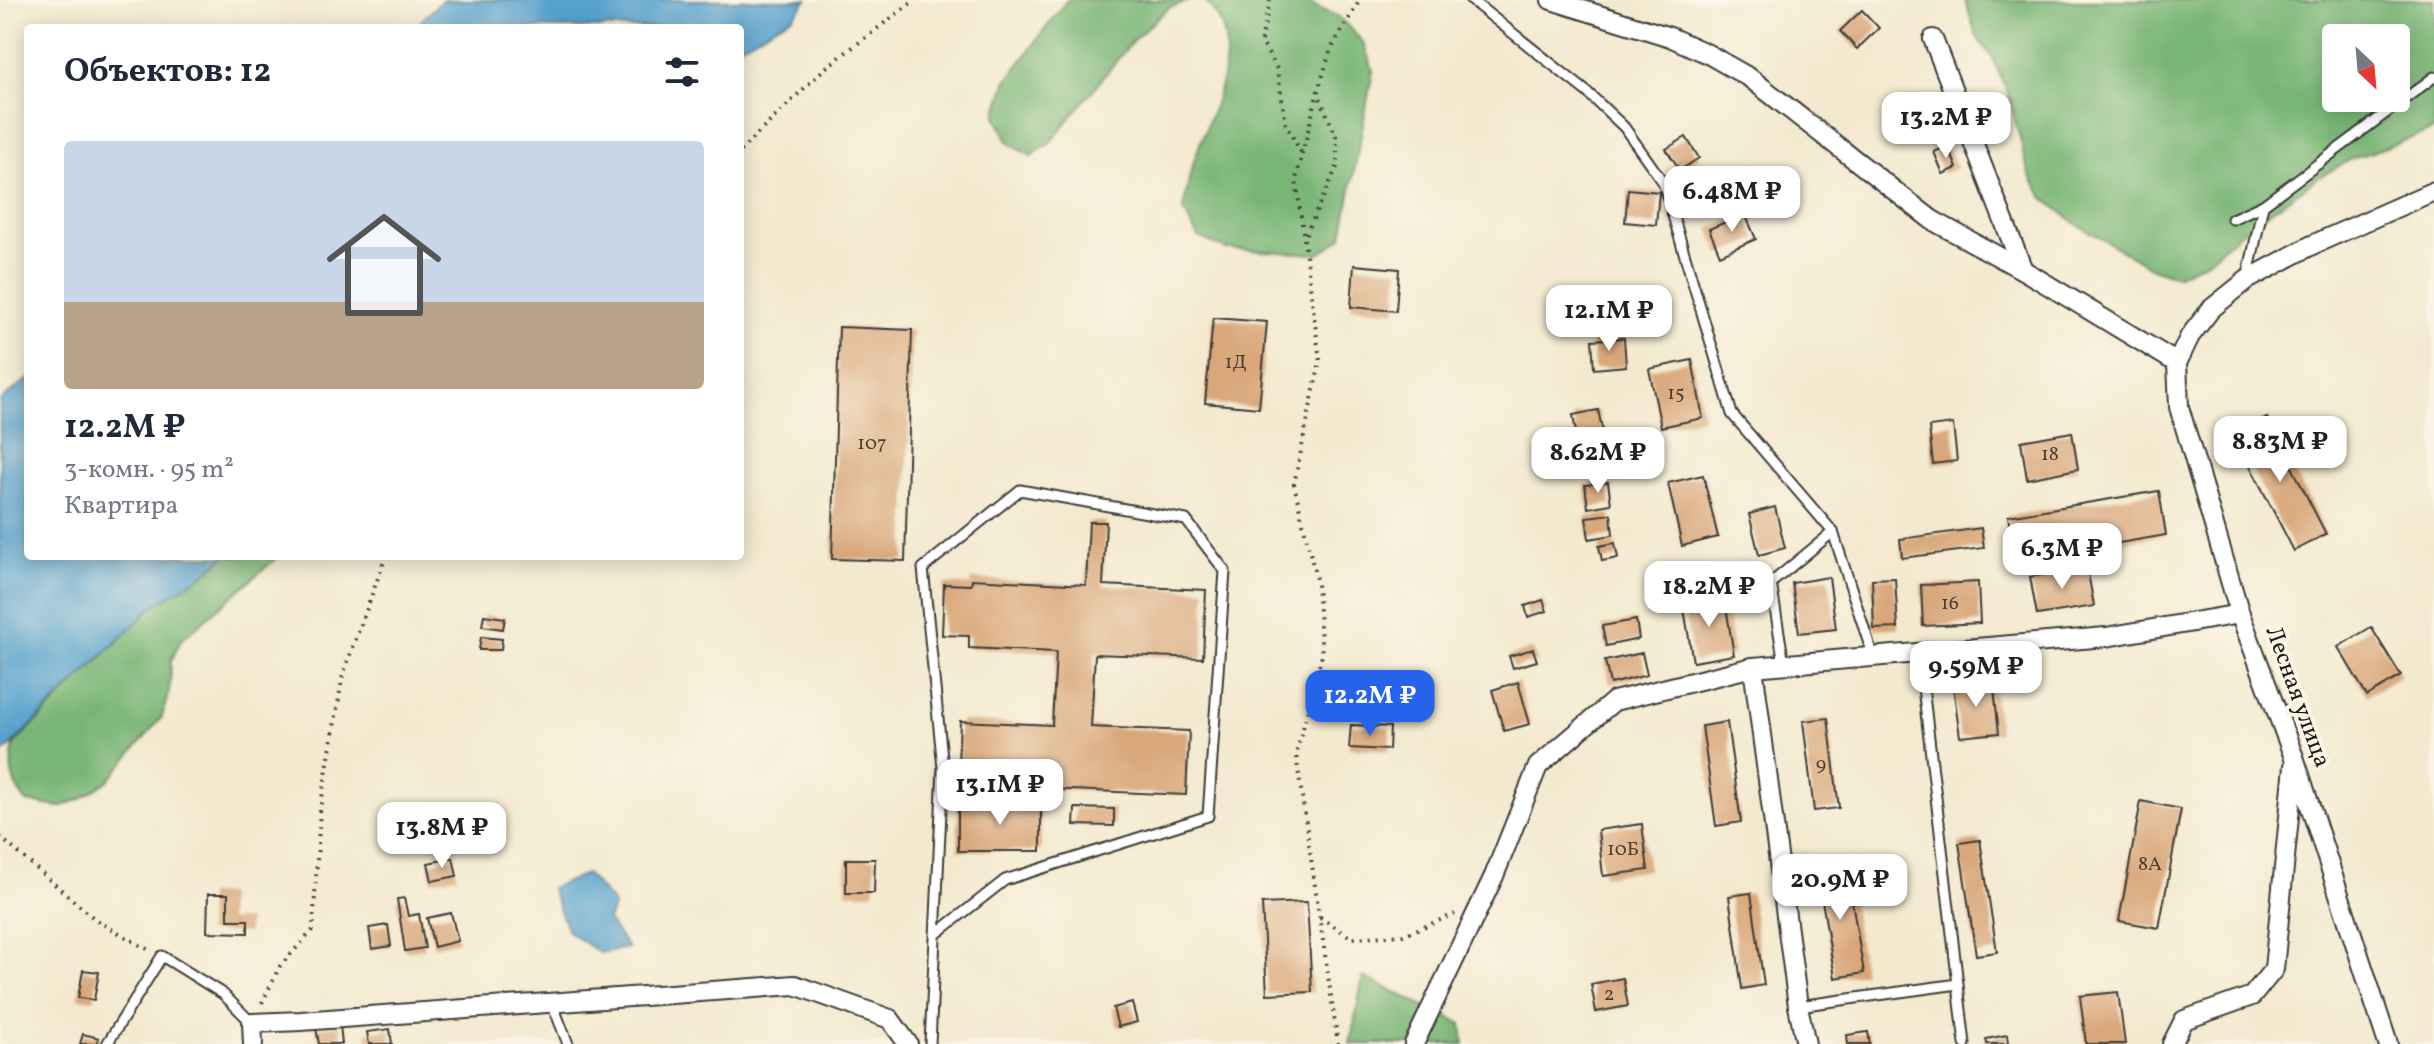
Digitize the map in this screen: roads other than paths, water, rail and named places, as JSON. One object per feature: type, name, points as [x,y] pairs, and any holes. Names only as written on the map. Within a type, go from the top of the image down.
[{"type":"street","points":[[1551,0],[1670,37],[1750,78],[1932,220],[2023,270],[2177,363],[2190,336],[2211,309],[2247,280],[2312,245],[2434,191]]},
{"type":"street","points":[[1933,39],[2023,270]]},
{"type":"street","name":"Лесная улица","points":[[2177,363],[2179,407],[2240,614],[2295,760],[2388,1044]]},
{"type":"street","points":[[1414,1044],[1494,876],[1538,766],[1614,701],[1753,667],[2106,637],[2240,614]]},
{"type":"street","points":[[1753,667],[1798,1006],[1806,1044]]},
{"type":"street","points":[[2172,1044],[2184,1020],[2252,996],[2274,969],[2295,760]]},
{"type":"street","points":[[253,1044],[252,1023],[795,985],[890,1019],[908,1044]]},
{"type":"lane","points":[[1471,0],[1587,92],[1624,127],[1663,182],[1732,414],[1833,532],[1873,656]]},
{"type":"lane","points":[[2232,219],[2263,205],[2434,77]]},
{"type":"lane","points":[[2247,280],[2263,205]]},
{"type":"lane","points":[[930,1044],[935,935],[943,768],[923,568],[1020,490],[1186,520],[1225,571],[1208,816],[1005,880],[935,935]]},
{"type":"lane","points":[[1784,664],[1771,583],[1833,532]]},
{"type":"lane","points":[[1919,653],[1965,1044]]},
{"type":"lane","points":[[107,1044],[162,956],[223,994],[252,1023]]},
{"type":"lane","points":[[1798,1006],[1958,984]]},
{"type":"lane","points":[[552,1003],[568,1044]]},
{"type":"water","points":[[442,0],[807,0],[794,16],[744,44],[744,24],[418,24]]},
{"type":"water","points":[[24,382],[24,560],[221,560],[152,607],[0,756],[0,401]]},
{"type":"water","points":[[586,874],[614,904],[608,921],[628,948],[599,953],[568,931],[551,888]]}]
